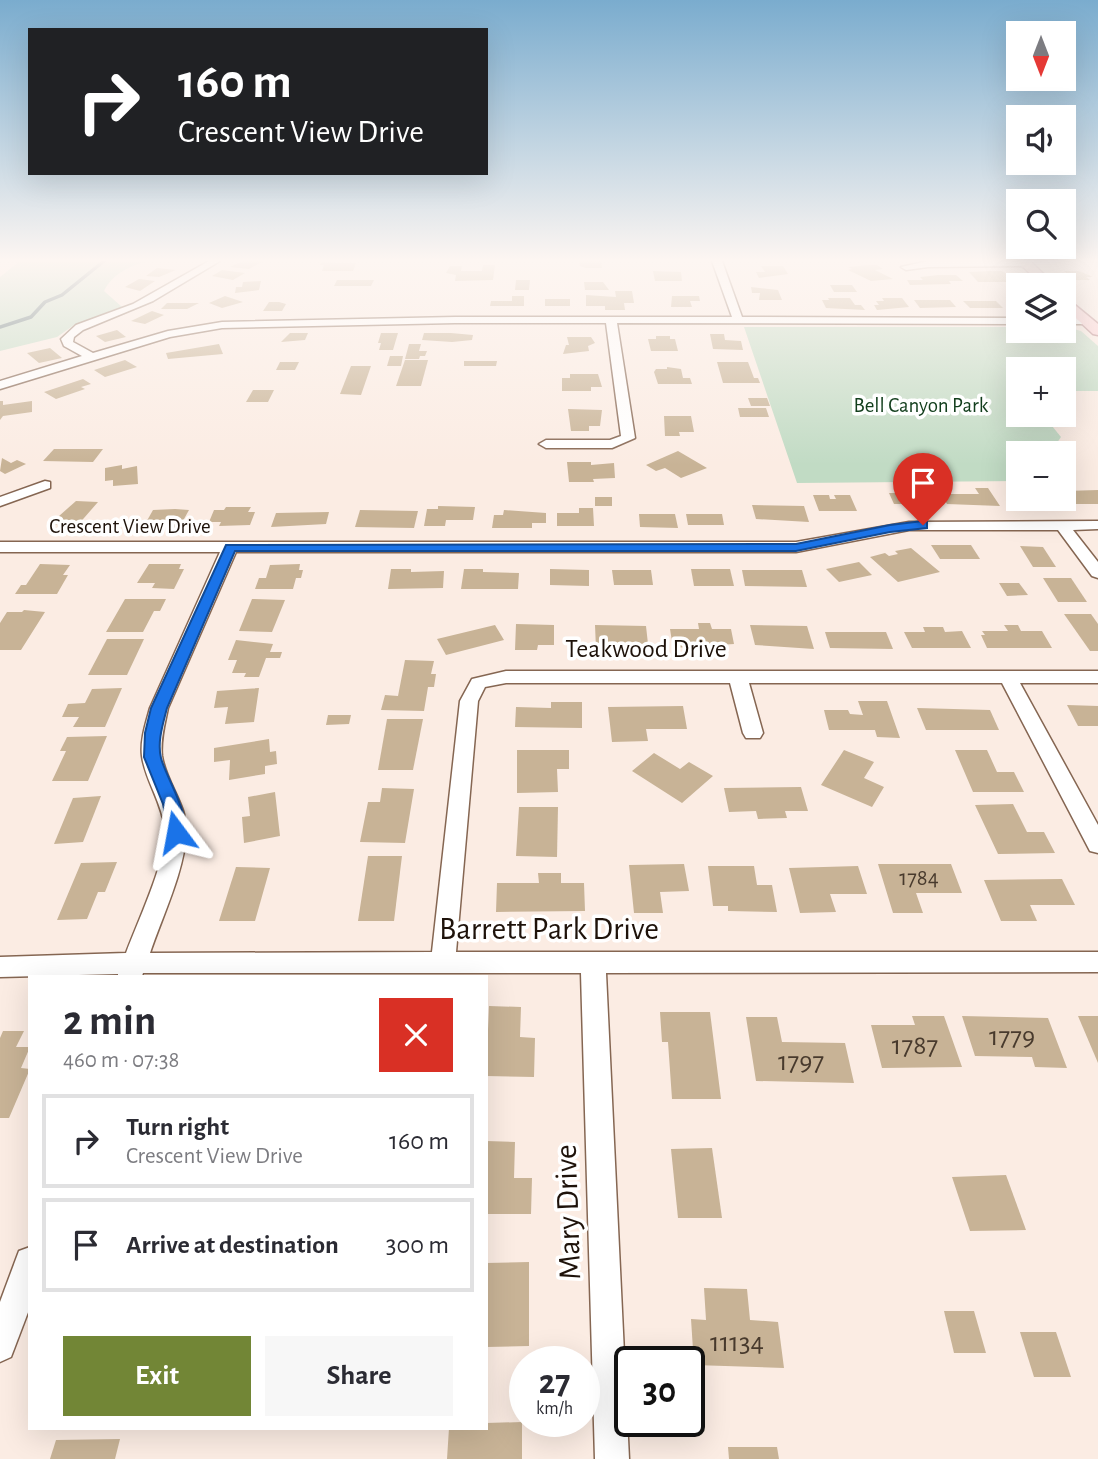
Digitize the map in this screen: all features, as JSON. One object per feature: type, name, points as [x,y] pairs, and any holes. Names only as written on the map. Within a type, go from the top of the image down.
[{"type":"street","points":[[79,329],[66,340],[68,344],[92,357]]},
{"type":"street","points":[[0,384],[176,332],[195,329]]},
{"type":"street","points":[[546,444],[612,444],[628,438],[612,329]]},
{"type":"street","points":[[0,502],[45,485]]},
{"type":"street","points":[[1062,525],[1098,573]]},
{"type":"street","name":"Crescent View Drive","points":[[0,547],[796,547],[909,526],[1098,525]]},
{"type":"street","points":[[133,970],[170,862],[176,832],[171,804],[152,757],[153,733],[159,708],[230,547]]},
{"type":"street","name":"Teakwood Drive","points":[[443,962],[469,701],[478,683],[506,677],[1098,677]]},
{"type":"street","points":[[738,677],[753,733]]},
{"type":"street","points":[[1008,677],[1098,845]]},
{"type":"street","name":"Barrett Park Drive","points":[[0,967],[133,970],[443,962],[1098,962]]},
{"type":"street","name":"Mary Drive","points":[[593,962],[612,1459]]},
{"type":"street","points":[[0,1346],[28,1268]]},
{"type":"green space","points":[[0,329],[68,329],[57,337],[0,351]]},
{"type":"green space","name":"Bell Canyon Park","points":[[745,329],[1006,329],[1006,343],[1076,343],[1076,330],[1081,331],[1098,346],[1098,391],[1076,391],[1076,357],[1006,357],[1006,427],[1053,427],[1061,437],[1058,441],[1006,441],[1006,481],[797,483]]},
{"type":"building","points":[[117,330],[126,337],[105,342],[96,336]]},
{"type":"building","points":[[290,333],[308,333],[305,340],[281,342]]},
{"type":"building","points":[[381,333],[398,333],[393,350],[379,350]]},
{"type":"building","points":[[424,333],[473,335],[472,340],[452,342],[422,340]]},
{"type":"building","points":[[710,334],[724,334],[725,340],[741,341],[743,350],[713,349]]},
{"type":"building","points":[[656,336],[670,336],[670,339],[675,339],[678,351],[651,351],[648,339],[656,339]]},
{"type":"building","points":[[567,337],[591,337],[595,343],[588,346],[589,351],[563,354],[566,345],[569,345]]},
{"type":"building","points":[[219,344],[223,354],[168,359],[166,353]]},
{"type":"building","points":[[409,344],[421,344],[419,351],[427,351],[425,356],[405,359]]},
{"type":"building","points":[[50,348],[62,358],[39,363],[27,353]]},
{"type":"building","points":[[390,356],[403,356],[401,366],[387,366]]},
{"type":"building","points":[[125,360],[137,367],[105,377],[94,370]]},
{"type":"building","points":[[405,360],[428,360],[421,386],[396,386]]},
{"type":"building","points":[[464,361],[497,361],[496,366],[464,366]]},
{"type":"building","points":[[280,362],[299,362],[295,370],[276,370]]},
{"type":"building","points":[[717,362],[748,362],[754,378],[758,378],[760,383],[723,383]]},
{"type":"building","points":[[351,366],[371,366],[361,395],[340,394]]},
{"type":"building","points":[[667,367],[681,369],[683,378],[690,378],[692,384],[658,384],[654,372]]},
{"type":"building","points":[[570,374],[598,374],[602,387],[591,387],[591,391],[562,391],[562,378],[570,378]]},
{"type":"building","points":[[83,379],[91,384],[81,387],[85,389],[56,399],[44,392]]},
{"type":"building","points":[[253,390],[274,390],[268,402],[246,402]]},
{"type":"building","points":[[748,398],[767,398],[770,406],[751,406]]},
{"type":"building","points":[[0,401],[3,401],[3,405],[32,401],[32,412],[3,416],[0,420]]},
{"type":"building","points":[[738,408],[766,408],[769,417],[740,417]]},
{"type":"building","points":[[568,409],[602,410],[600,426],[589,426],[589,431],[571,431]]},
{"type":"building","points":[[664,416],[691,416],[694,432],[665,436]]},
{"type":"building","points":[[54,449],[103,449],[93,462],[43,461]]},
{"type":"building","points":[[678,451],[707,468],[681,478],[665,468],[656,471],[646,465]]},
{"type":"building","points":[[2,458],[11,463],[17,460],[26,464],[5,474],[0,471]]},
{"type":"building","points":[[567,462],[591,462],[591,465],[614,463],[615,478],[593,479],[594,482],[569,482]]},
{"type":"building","points":[[122,465],[122,469],[137,466],[138,484],[113,486],[113,480],[105,481],[105,468]]},
{"type":"building","points":[[975,488],[988,488],[1000,506],[947,504],[941,494],[979,494]]},
{"type":"building","points":[[1098,490],[1098,504],[1076,504],[1076,491]]},
{"type":"building","points":[[889,493],[922,493],[929,504],[894,504]]},
{"type":"building","points":[[813,495],[829,495],[830,499],[836,499],[834,495],[850,495],[857,511],[819,511]]},
{"type":"building","points":[[595,497],[612,497],[612,506],[595,506]]},
{"type":"building","points":[[76,501],[98,502],[77,526],[50,524]]},
{"type":"building","points":[[752,505],[804,506],[809,522],[756,519]]},
{"type":"building","points":[[438,506],[475,507],[473,520],[446,520],[445,526],[424,526],[427,509],[438,509]]},
{"type":"building","points":[[226,507],[251,507],[248,512],[255,512],[250,525],[219,526],[221,522],[209,522],[214,510],[224,510]]},
{"type":"building","points":[[579,508],[593,508],[594,526],[557,526],[557,513],[579,513]]},
{"type":"building","points":[[153,510],[189,510],[179,528],[144,526]]},
{"type":"building","points":[[360,510],[418,511],[414,528],[355,527]]},
{"type":"building","points":[[504,510],[546,513],[546,523],[532,523],[532,528],[492,528],[494,515],[503,515]]},
{"type":"building","points":[[329,512],[326,524],[271,527],[276,513]]},
{"type":"building","points":[[639,514],[675,514],[678,528],[640,527]]},
{"type":"building","points":[[686,514],[722,514],[724,525],[688,525]]},
{"type":"building","points":[[931,545],[971,545],[980,559],[940,559]]},
{"type":"building","points":[[1020,546],[1043,547],[1056,567],[1033,567]]},
{"type":"building","points":[[911,548],[940,572],[898,582],[870,557],[885,553],[889,556],[898,554],[895,551]]},
{"type":"building","points":[[859,562],[872,575],[839,582],[826,569]]},
{"type":"building","points":[[40,564],[70,565],[63,575],[68,575],[57,594],[15,594],[21,585],[26,585]]},
{"type":"building","points":[[149,564],[181,564],[179,569],[184,569],[174,589],[152,588],[155,583],[137,583]]},
{"type":"building","points":[[300,564],[299,570],[303,570],[301,578],[296,578],[293,589],[255,589],[259,578],[266,578],[270,565]]},
{"type":"building","points":[[391,569],[411,569],[411,572],[444,571],[443,588],[388,589]]},
{"type":"building","points":[[464,569],[519,573],[518,589],[461,589]]},
{"type":"building","points":[[550,569],[589,570],[589,586],[550,585]]},
{"type":"building","points":[[691,569],[730,569],[734,586],[694,586]]},
{"type":"building","points":[[612,570],[651,570],[653,585],[614,585]]},
{"type":"building","points":[[742,570],[802,570],[807,587],[745,586]]},
{"type":"building","points":[[1043,578],[1071,578],[1087,602],[1058,602]]},
{"type":"building","points":[[999,583],[1019,583],[1028,595],[1007,596]]},
{"type":"building","points":[[125,599],[166,599],[160,611],[154,611],[143,632],[106,632]]},
{"type":"building","points":[[252,599],[285,600],[272,632],[239,631]]},
{"type":"building","points":[[7,612],[45,612],[21,650],[0,650],[0,623]]},
{"type":"building","points":[[1064,614],[1091,614],[1098,624],[1098,651],[1090,651]]},
{"type":"building","points":[[698,623],[710,623],[712,629],[731,629],[734,644],[673,648],[670,629],[699,629]]},
{"type":"building","points":[[516,624],[554,625],[554,645],[538,645],[537,650],[515,650]]},
{"type":"building","points":[[495,625],[504,640],[446,655],[437,639]]},
{"type":"building","points":[[595,625],[646,626],[648,644],[618,644],[618,649],[596,649]]},
{"type":"building","points":[[750,625],[807,626],[814,649],[755,645]]},
{"type":"building","points":[[1004,625],[1018,625],[1021,631],[1042,631],[1052,648],[987,648],[982,631],[1008,631]]},
{"type":"building","points":[[923,627],[943,627],[945,632],[962,631],[971,648],[912,648],[904,632],[925,632]]},
{"type":"building","points":[[825,632],[886,632],[893,649],[830,648]]},
{"type":"building","points":[[107,639],[144,639],[127,675],[88,675]]},
{"type":"building","points":[[236,640],[273,644],[270,652],[282,652],[280,658],[266,658],[259,677],[244,677],[246,673],[232,673],[237,660],[228,660]]},
{"type":"building","points":[[405,660],[434,661],[431,674],[436,674],[434,687],[428,687],[424,711],[381,710],[385,695],[398,696]]},
{"type":"building","points":[[122,688],[105,727],[73,727],[79,717],[62,717],[68,704],[85,703],[92,689]]},
{"type":"building","points":[[259,688],[254,722],[225,724],[228,707],[214,708],[217,691]]},
{"type":"building","points":[[858,701],[887,701],[900,738],[877,737],[875,730],[829,730],[824,710],[848,710],[850,714],[863,715]]},
{"type":"building","points":[[551,702],[582,702],[582,728],[515,727],[516,707],[551,708]]},
{"type":"building","points":[[1067,705],[1098,706],[1098,726],[1078,726]]},
{"type":"building","points":[[683,706],[687,729],[646,729],[648,741],[612,742],[608,707]]},
{"type":"building","points":[[917,708],[990,710],[999,730],[926,730]]},
{"type":"building","points":[[328,715],[351,715],[349,724],[326,725]]},
{"type":"building","points":[[387,719],[423,719],[413,770],[378,770]]},
{"type":"building","points":[[107,736],[88,781],[52,781],[66,751],[60,751],[67,737]]},
{"type":"building","points":[[269,739],[270,752],[276,751],[277,764],[265,766],[265,774],[229,780],[230,760],[214,762],[214,748]]},
{"type":"building","points":[[517,750],[569,750],[569,769],[557,769],[558,792],[517,793]]},
{"type":"building","points":[[844,750],[874,762],[864,778],[884,787],[872,807],[821,785]]},
{"type":"building","points":[[955,750],[987,750],[997,772],[1014,772],[1024,792],[973,792]]},
{"type":"building","points":[[654,753],[680,769],[689,762],[713,776],[682,803],[632,771]]},
{"type":"building","points":[[801,787],[808,811],[785,811],[787,818],[758,819],[756,811],[729,812],[724,788]]},
{"type":"building","points":[[382,788],[414,789],[405,843],[360,842],[368,802],[380,802]]},
{"type":"building","points":[[275,792],[280,836],[244,843],[242,817],[250,816],[248,797]]},
{"type":"building","points":[[101,796],[83,842],[54,844],[73,798]]},
{"type":"building","points":[[1013,804],[1027,832],[1044,832],[1055,853],[998,854],[975,805]]},
{"type":"building","points":[[519,807],[558,807],[557,857],[516,856]]},
{"type":"building","points":[[368,856],[402,856],[394,921],[358,921]]},
{"type":"building","points":[[117,862],[105,892],[98,892],[87,919],[57,920],[81,863]]},
{"type":"building","points":[[684,864],[689,891],[660,892],[663,913],[634,913],[629,865]]},
{"type":"building","points":[[878,864],[951,864],[962,893],[916,893],[923,913],[893,913]]},
{"type":"building","points":[[708,866],[754,866],[757,885],[772,885],[777,912],[728,911],[728,906],[713,906]]},
{"type":"building","points":[[858,866],[867,894],[830,894],[836,912],[800,913],[789,868]]},
{"type":"building","points":[[236,867],[270,868],[255,921],[219,921]]},
{"type":"building","points":[[538,873],[561,873],[561,883],[584,883],[585,911],[496,912],[497,883],[539,883]]},
{"type":"building","points":[[1062,879],[1075,905],[1030,905],[1037,921],[1001,921],[984,880]]},
{"type":"building","points":[[489,1006],[521,1007],[520,1037],[535,1038],[534,1077],[488,1076]]},
{"type":"building","points":[[660,1012],[710,1012],[721,1099],[672,1099],[668,1042],[662,1042]]},
{"type":"building","points":[[912,1016],[944,1016],[962,1067],[882,1068],[871,1025],[915,1025]]},
{"type":"building","points":[[962,1016],[1048,1018],[1067,1068],[1035,1067],[1032,1057],[975,1056]]},
{"type":"building","points":[[1078,1016],[1098,1016],[1098,1063]]},
{"type":"building","points":[[746,1017],[777,1017],[782,1042],[845,1043],[854,1083],[756,1081]]},
{"type":"building","points":[[3,1031],[24,1031],[16,1047],[28,1047],[21,1068],[28,1069],[28,1074],[9,1118],[0,1118],[0,1038]]},
{"type":"building","points":[[488,1141],[515,1142],[514,1178],[532,1178],[531,1214],[488,1214]]},
{"type":"building","points":[[712,1148],[722,1218],[678,1218],[671,1149]]},
{"type":"building","points":[[1006,1175],[1026,1230],[970,1231],[952,1177]]},
{"type":"building","points":[[529,1262],[529,1346],[488,1347],[488,1263]]},
{"type":"building","points":[[704,1288],[747,1289],[750,1320],[778,1322],[784,1368],[705,1365],[705,1346],[693,1346],[691,1319],[706,1320]]},
{"type":"building","points":[[944,1311],[974,1311],[986,1353],[954,1353]]},
{"type":"building","points":[[1020,1332],[1056,1332],[1071,1377],[1034,1377]]},
{"type":"building","points":[[509,1422],[509,1437],[522,1437],[522,1459],[447,1459],[449,1430],[488,1430],[488,1423]]},
{"type":"building","points":[[120,1439],[115,1459],[50,1459],[56,1440]]},
{"type":"building","points":[[728,1447],[777,1447],[779,1459],[729,1459]]},
{"type":"route","points":[[176,832],[171,804],[152,757],[153,733],[159,708],[230,547],[796,547],[822,544],[890,528],[923,525]]}]
